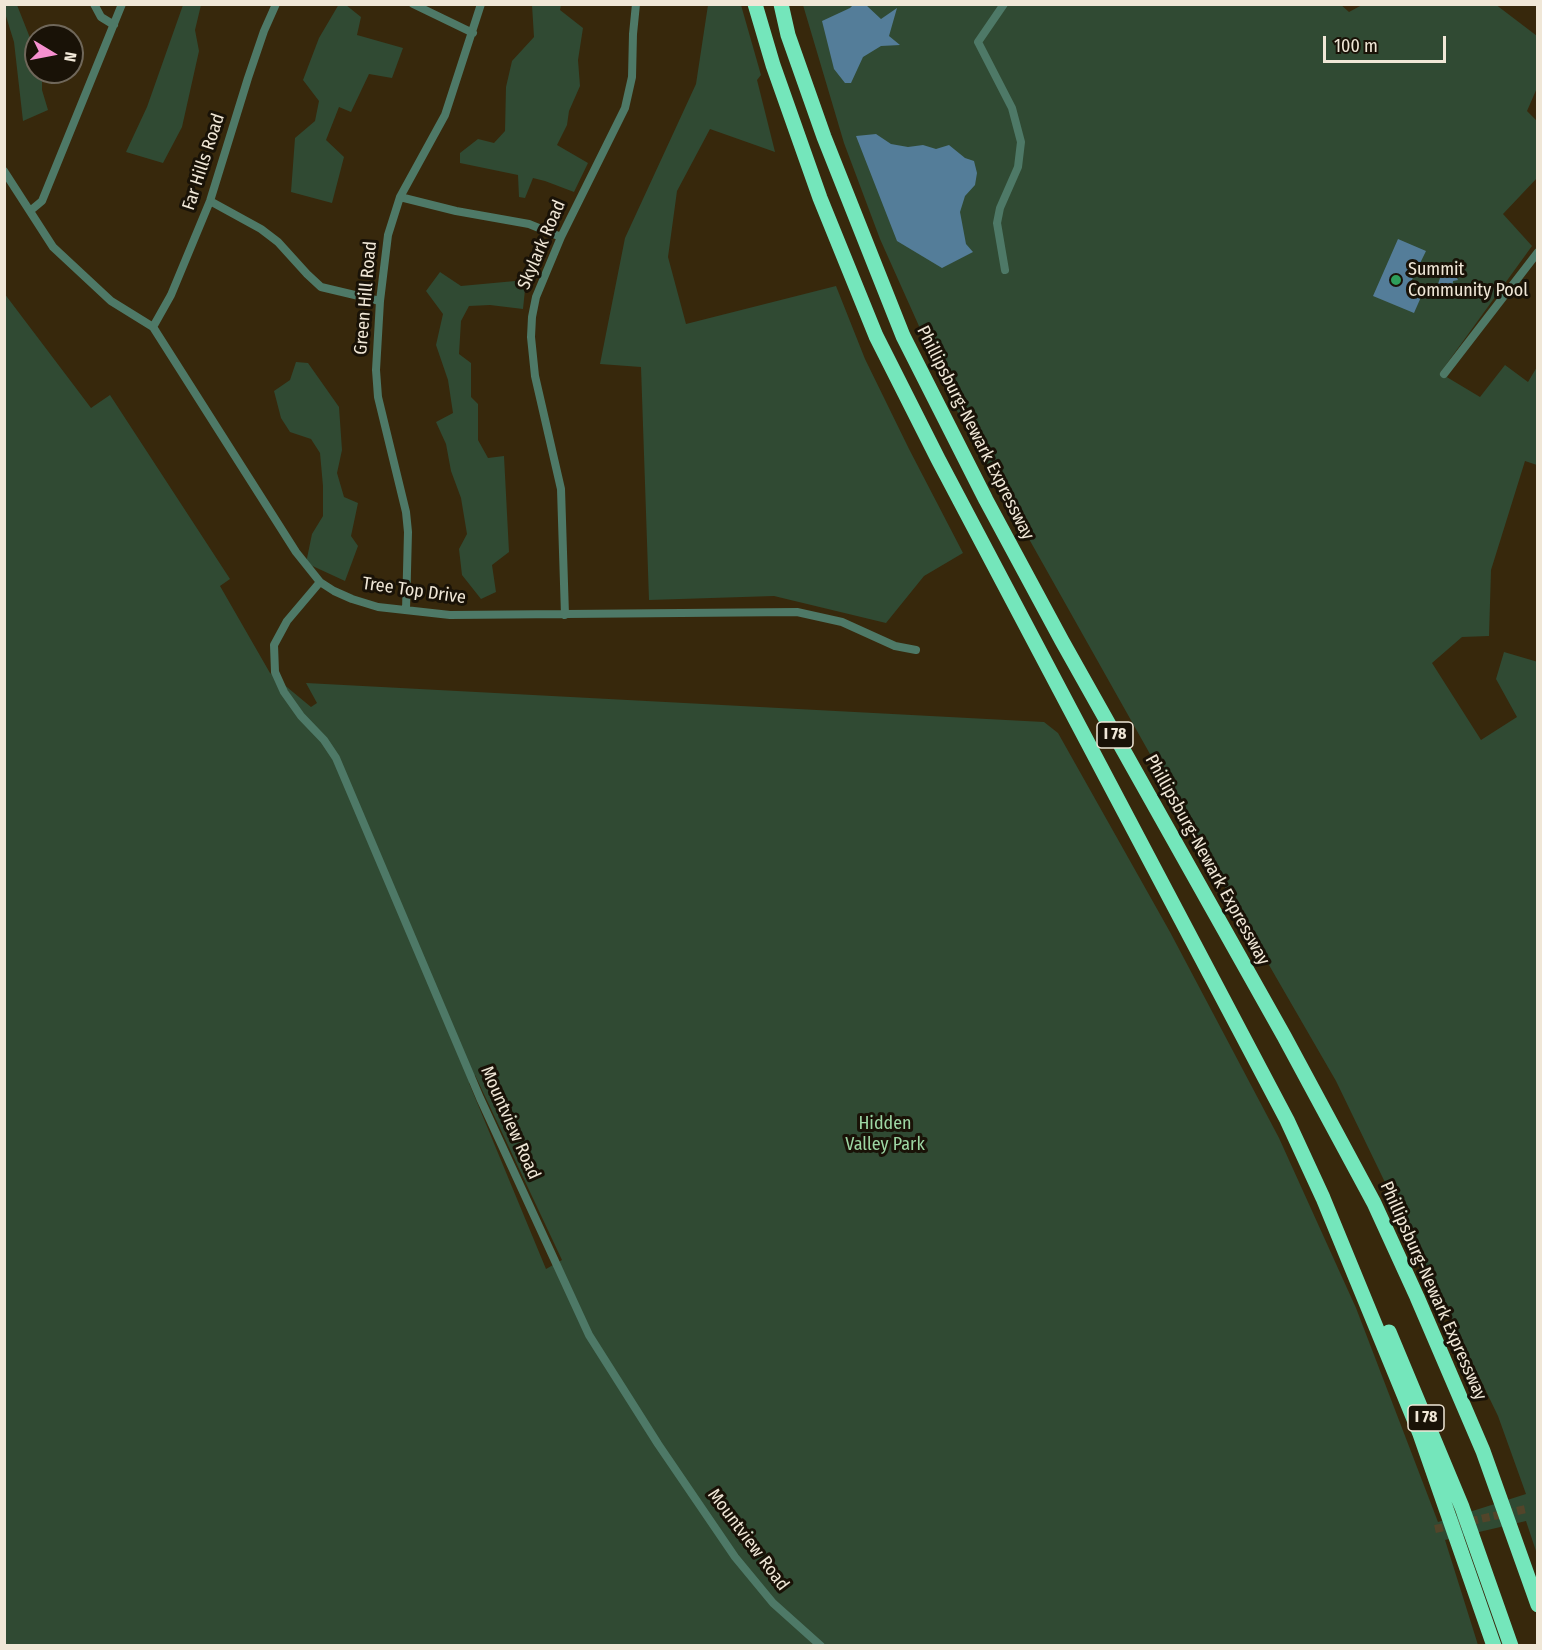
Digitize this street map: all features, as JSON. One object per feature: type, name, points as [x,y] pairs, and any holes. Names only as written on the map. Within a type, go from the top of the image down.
[{"type":"highway","name":"I 78","points":[[755,4],[773,65],[820,198],[876,336],[938,459],[1287,1120],[1323,1198],[1419,1434],[1494,1646]]},
{"type":"highway","name":"Phillipsburg-Newark Expressway","points":[[781,4],[788,35],[824,137],[903,336],[986,500],[1062,641],[1284,1036],[1374,1203],[1483,1451],[1538,1605]]},
{"type":"highway","name":"I 78","points":[[1323,1198],[1355,1256],[1413,1386],[1475,1541],[1510,1646]]},
{"type":"street","points":[[94,4],[101,17],[114,25]]},
{"type":"street","points":[[30,211],[42,201],[122,4]]},
{"type":"street","name":"Far Hills Road","points":[[153,327],[171,295],[210,201],[248,78],[276,4]]},
{"type":"street","points":[[413,4],[472,33]]},
{"type":"street","name":"Green Hill Road","points":[[406,610],[408,532],[406,512],[378,397],[376,370],[380,301],[388,235],[400,197],[445,115],[481,4]]},
{"type":"street","name":"Skylark Road","points":[[565,615],[561,489],[538,395],[531,337],[536,297],[561,237],[620,120],[629,97],[636,4]]},
{"type":"street","points":[[1004,4],[978,42],[1012,108],[1021,141],[1018,167],[1000,208],[997,223],[1005,270]]},
{"type":"street","name":"Tree Top Drive","points":[[4,171],[53,247],[111,301],[153,327],[296,552],[320,582],[362,603],[450,615],[797,612],[819,615],[842,622],[895,646],[916,650]]},
{"type":"street","points":[[400,197],[456,211],[529,224],[561,237]]},
{"type":"street","points":[[210,201],[261,229],[278,242],[321,287],[380,301]]},
{"type":"street","points":[[1444,374],[1538,252]]},
{"type":"street","name":"Mountview Road","points":[[320,582],[287,621],[274,645],[275,672],[284,692],[336,758],[480,1098],[589,1335],[658,1444],[735,1557],[773,1603],[821,1646]]},
{"type":"green space","points":[[339,4],[346,5],[361,17],[357,35],[403,48],[392,78],[369,74],[351,112],[339,107],[326,140],[344,157],[332,203],[291,192],[295,138],[315,121],[319,101],[303,80],[319,38]]},
{"type":"green space","name":"Hidden Valley Park","points":[[1340,4],[1349,12],[1362,5],[1495,4],[1537,36],[1537,88],[1527,111],[1537,121],[1537,178],[1503,214],[1532,246],[1440,373],[1480,397],[1505,365],[1528,382],[1537,367],[1537,465],[1525,461],[1491,570],[1489,636],[1462,637],[1432,663],[1481,740],[1517,717],[1496,679],[1504,652],[1538,662],[1537,1554],[1526,1521],[1445,1540],[1478,1645],[5,1645],[4,293],[91,408],[110,395],[230,579],[220,586],[270,673],[311,707],[317,703],[306,683],[1044,722],[1058,733],[1170,932],[1279,1138],[1356,1308],[1438,1522],[1526,1494],[1498,1416],[1336,1081],[957,411],[880,239],[844,143],[803,5]],"holes":[[[475,1075],[562,1260],[546,1269],[469,1083]]]},
{"type":"green space","points":[[4,5],[17,5],[25,24],[24,84],[42,84],[48,110],[23,121],[14,42]]},
{"type":"green space","points":[[183,5],[201,5],[195,30],[199,51],[182,127],[163,163],[126,152],[147,107]]},
{"type":"green space","points":[[532,5],[561,5],[560,10],[583,28],[578,60],[580,86],[569,111],[567,125],[557,145],[588,163],[574,192],[533,178],[525,198],[519,197],[518,175],[460,163],[460,153],[478,139],[494,143],[505,131],[506,87],[512,61],[534,37]]},
{"type":"green space","points":[[708,5],[741,5],[761,75],[757,80],[775,152],[710,129],[677,191],[668,257],[686,324],[836,286],[865,359],[963,553],[924,576],[886,623],[774,596],[649,600],[641,367],[600,364],[625,238],[696,84]]},
{"type":"green space","points":[[440,272],[461,286],[526,280],[523,309],[490,305],[469,306],[461,321],[459,354],[471,363],[471,397],[478,404],[478,440],[488,458],[504,456],[509,552],[492,565],[496,592],[481,599],[462,575],[459,549],[467,534],[461,498],[451,471],[446,444],[436,422],[453,413],[448,380],[436,345],[443,314],[426,291]]},
{"type":"green space","points":[[296,362],[308,363],[339,407],[342,450],[337,473],[344,497],[358,503],[351,536],[358,546],[345,581],[306,563],[312,534],[323,516],[320,453],[311,439],[290,432],[281,418],[274,391],[290,380]]},
{"type":"water","points":[[853,5],[866,5],[881,19],[897,8],[889,36],[900,45],[881,46],[863,57],[851,83],[845,83],[834,69],[822,21]]},
{"type":"water","points":[[876,134],[891,144],[908,147],[923,145],[936,149],[949,145],[965,158],[974,161],[977,173],[975,185],[965,196],[960,212],[966,244],[973,252],[942,268],[897,241],[856,136]]},
{"type":"water","name":"Summit Community Pool","points":[[1398,239],[1426,251],[1407,290],[1421,297],[1414,313],[1373,296]]},
{"type":"water","points":[[1445,263],[1452,268],[1458,280],[1453,281],[1452,289],[1438,284]]},
{"type":"tunnel","points":[[1435,1529],[1526,1509]]},
{"type":"place","name":"Summit Community Pool","points":[[1396,280]]}]
